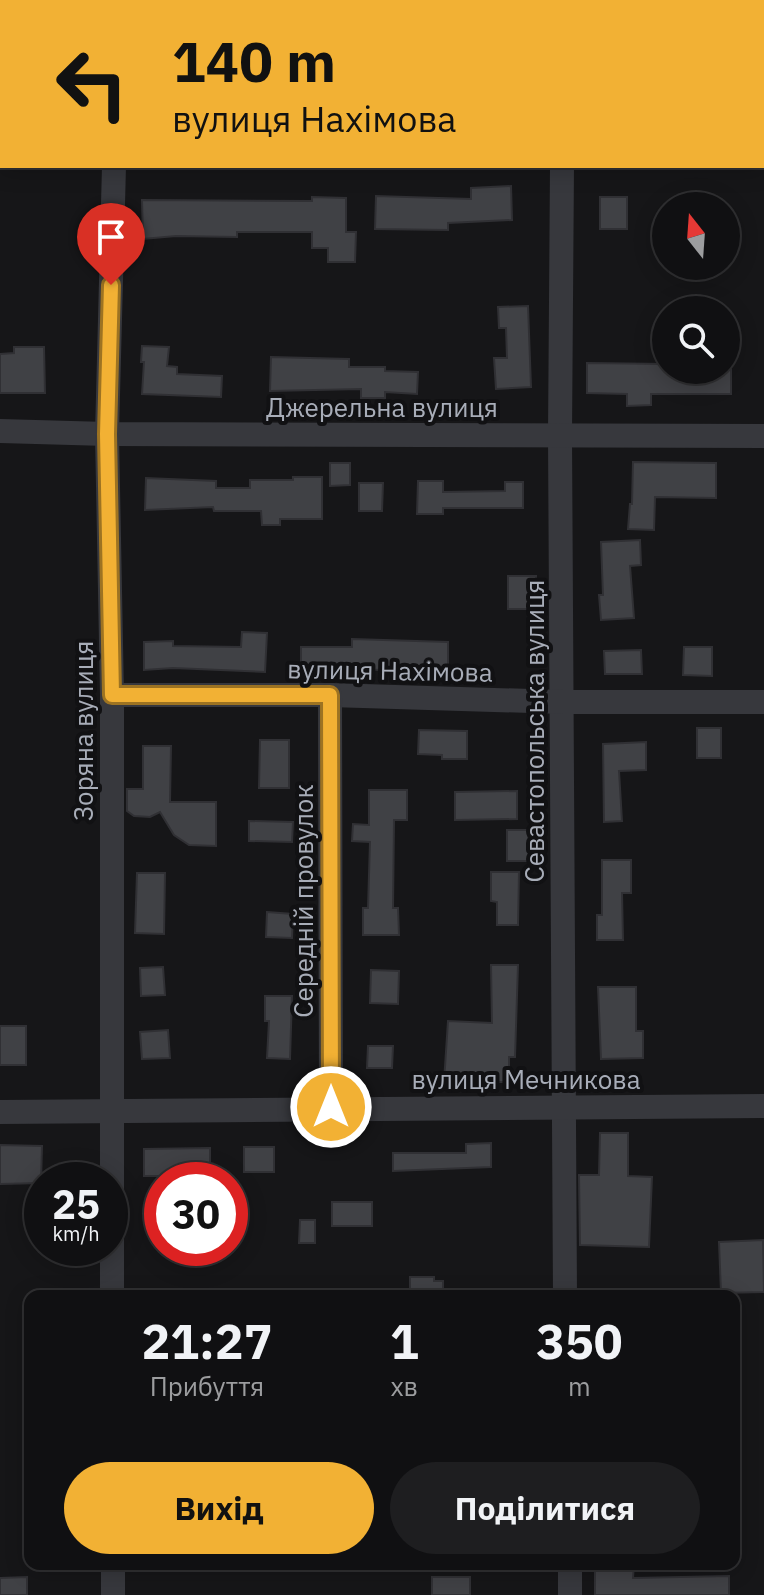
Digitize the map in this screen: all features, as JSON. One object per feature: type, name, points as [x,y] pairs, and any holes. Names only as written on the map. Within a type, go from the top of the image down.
[{"type":"street","name":"Зоряна вулиця","points":[[112,1290],[112,695],[107,434],[114,168]]},
{"type":"street","name":"Севастопольська вулиця","points":[[562,168],[560,436],[565,1290]]},
{"type":"street","name":"Джерельна вулиця","points":[[0,431],[764,436]]},
{"type":"street","name":"вулиця Нахімова","points":[[112,695],[764,702]]},
{"type":"street","name":"Середній провулок","points":[[330,695],[331,1107]]},
{"type":"street","name":"вулиця Мечникова","points":[[0,1112],[331,1107],[764,1106]]},
{"type":"street","points":[[113,1570],[113,1595]]},
{"type":"street","points":[[570,1570],[570,1595]]},
{"type":"building","points":[[511,186],[512,220],[448,223],[448,230],[375,229],[376,196],[471,199],[471,188]]},
{"type":"building","points":[[312,197],[346,198],[346,232],[356,232],[355,262],[328,262],[328,248],[312,248],[312,232],[237,232],[237,237],[143,239],[142,200],[312,201]]},
{"type":"building","points":[[600,197],[627,197],[627,229],[600,229]]},
{"type":"building","points":[[528,306],[531,387],[496,389],[494,358],[507,358],[506,328],[499,328],[498,307]]},
{"type":"building","points":[[142,346],[169,347],[167,366],[177,367],[177,374],[222,376],[221,397],[142,394]]},
{"type":"building","points":[[14,347],[44,347],[45,393],[0,393],[0,354],[14,353]]},
{"type":"building","points":[[271,357],[349,359],[349,367],[385,367],[385,371],[418,372],[417,394],[385,392],[385,398],[361,398],[361,389],[270,391]]},
{"type":"building","points":[[587,363],[652,364],[652,384],[731,384],[731,394],[651,394],[651,405],[627,406],[627,394],[587,393]]},
{"type":"building","points":[[633,462],[716,463],[716,498],[655,497],[654,530],[628,529]]},
{"type":"building","points":[[330,463],[350,463],[350,485],[330,486]]},
{"type":"building","points":[[293,477],[322,477],[322,519],[280,519],[280,525],[262,525],[261,511],[214,511],[213,507],[145,510],[146,478],[216,481],[216,488],[250,488],[250,480],[293,480]]},
{"type":"building","points":[[418,481],[443,481],[443,492],[505,491],[505,482],[523,482],[523,508],[443,508],[443,514],[417,514]]},
{"type":"building","points":[[359,483],[383,483],[382,511],[359,511]]},
{"type":"building","points":[[640,540],[641,565],[630,566],[634,618],[601,620],[601,542]]},
{"type":"building","points":[[508,576],[536,576],[535,609],[508,609]]},
{"type":"building","points":[[242,632],[267,633],[265,672],[173,668],[144,670],[144,642],[173,641],[173,646],[241,647]]},
{"type":"building","points":[[352,639],[448,642],[448,671],[329,669],[329,672],[301,672],[301,647],[352,647]]},
{"type":"building","points":[[684,647],[712,647],[712,676],[683,675]]},
{"type":"building","points":[[641,650],[642,674],[605,674],[604,651]]},
{"type":"building","points":[[697,728],[721,728],[721,758],[697,758]]},
{"type":"building","points":[[419,730],[467,731],[467,759],[442,759],[442,755],[418,754]]},
{"type":"building","points":[[260,740],[289,740],[289,788],[259,788]]},
{"type":"building","points":[[646,742],[646,770],[619,771],[622,821],[604,822],[603,744]]},
{"type":"building","points":[[143,746],[171,746],[170,802],[216,802],[216,846],[189,845],[174,835],[160,812],[150,817],[134,816],[127,811],[127,789],[143,789]]},
{"type":"building","points":[[369,790],[407,790],[407,820],[394,820],[393,908],[398,908],[399,935],[363,935],[363,908],[368,908],[370,842],[352,841],[353,824],[369,825]]},
{"type":"building","points":[[517,791],[517,819],[455,820],[455,792]]},
{"type":"building","points":[[249,821],[293,822],[292,842],[249,841]]},
{"type":"building","points":[[507,830],[528,830],[529,861],[507,861]]},
{"type":"building","points":[[602,860],[631,860],[631,893],[622,893],[623,940],[597,940],[597,915],[602,915]]},
{"type":"building","points":[[491,872],[519,872],[518,925],[497,925],[497,902],[491,901]]},
{"type":"building","points":[[137,873],[165,873],[164,934],[135,933]]},
{"type":"building","points":[[267,912],[293,914],[292,938],[266,937]]},
{"type":"building","points":[[491,965],[518,965],[515,1057],[509,1057],[509,1082],[444,1082],[448,1021],[492,1023]]},
{"type":"building","points":[[163,967],[165,995],[141,996],[140,968]]},
{"type":"building","points":[[371,970],[399,971],[398,1004],[370,1003]]},
{"type":"building","points":[[598,987],[636,987],[636,1031],[643,1031],[643,1058],[601,1059]]},
{"type":"building","points":[[265,996],[292,996],[290,1059],[267,1058],[269,1021],[265,1021]]},
{"type":"building","points":[[0,1026],[26,1026],[26,1065],[0,1065]]},
{"type":"building","points":[[168,1030],[170,1058],[142,1059],[140,1032]]},
{"type":"building","points":[[368,1046],[393,1046],[392,1068],[367,1068]]},
{"type":"building","points":[[600,1133],[628,1133],[628,1176],[652,1177],[649,1247],[580,1245],[579,1175],[599,1175]]},
{"type":"building","points":[[491,1143],[491,1167],[393,1171],[393,1153],[466,1153],[466,1144]]},
{"type":"building","points":[[0,1145],[42,1146],[42,1162],[24,1162],[24,1183],[0,1184]]},
{"type":"building","points":[[244,1147],[274,1147],[274,1172],[248,1172],[248,1162],[244,1162]]},
{"type":"building","points":[[210,1148],[210,1162],[144,1162],[144,1149]]},
{"type":"building","points":[[332,1202],[372,1202],[372,1226],[332,1226]]},
{"type":"building","points":[[300,1220],[315,1220],[315,1243],[299,1243]]},
{"type":"building","points":[[763,1240],[764,1292],[721,1290],[719,1242]]},
{"type":"building","points":[[410,1277],[434,1277],[434,1281],[443,1281],[443,1290],[410,1290]]},
{"type":"building","points":[[634,1570],[633,1578],[729,1576],[729,1595],[595,1595],[595,1571]]},
{"type":"building","points":[[27,1577],[27,1595],[0,1595],[0,1578]]},
{"type":"building","points":[[432,1577],[470,1577],[470,1595],[432,1595]]},
{"type":"route","points":[[111,285],[107,434],[112,695],[330,695],[331,1107]]}]
